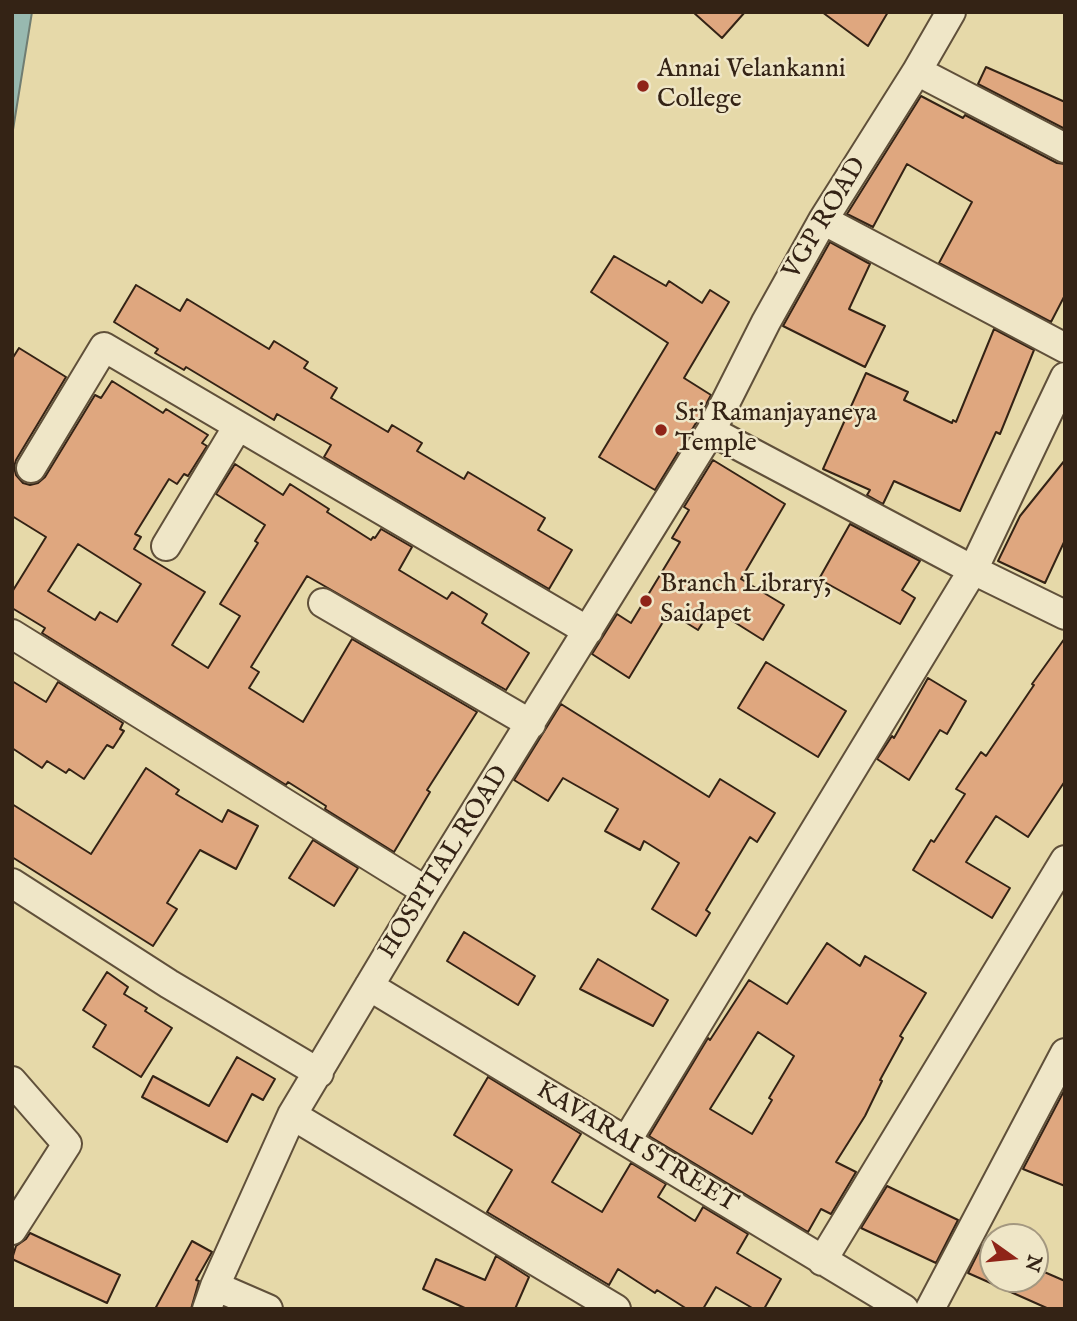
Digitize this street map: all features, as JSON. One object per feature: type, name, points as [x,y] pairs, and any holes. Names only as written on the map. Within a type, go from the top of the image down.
[{"type":"street","name":"VGP ROAD","points":[[712,432],[766,322],[823,220],[951,12]]},
{"type":"street","points":[[917,71],[1065,148]]},
{"type":"street","points":[[823,220],[1065,348]]},
{"type":"street","points":[[31,468],[104,347],[588,631]]},
{"type":"street","points":[[627,1140],[973,570],[1065,377]]},
{"type":"street","points":[[166,546],[238,426]]},
{"type":"street","points":[[712,432],[973,570],[1065,615]]},
{"type":"street","name":"HOSPITAL ROAD","points":[[211,1297],[292,1115],[426,891],[712,432]]},
{"type":"street","points":[[323,603],[531,724]]},
{"type":"street","points":[[12,634],[426,891]]},
{"type":"street","points":[[822,1261],[1065,860]]},
{"type":"street","points":[[12,883],[169,984],[319,1073]]},
{"type":"street","name":"KAVARAI STREET","points":[[369,986],[627,1140],[898,1308]]},
{"type":"street","points":[[930,1309],[1065,1053]]},
{"type":"street","points":[[12,1081],[67,1144],[12,1230]]},
{"type":"street","points":[[292,1115],[616,1309]]},
{"type":"street","points":[[211,1297],[268,1309]]},
{"type":"water","points":[[12,12],[32,12],[12,136]]},
{"type":"building","points":[[693,12],[745,12],[722,38]]},
{"type":"building","points":[[822,12],[888,12],[868,46]]},
{"type":"building","points":[[986,67],[1065,102],[1065,129],[978,84]]},
{"type":"building","points":[[921,96],[963,118],[965,115],[1057,163],[1065,164],[1065,295],[1051,322],[939,263],[972,202],[907,164],[873,227],[847,214]]},
{"type":"building","points":[[830,242],[870,264],[849,309],[885,326],[865,367],[783,326]]},
{"type":"building","points":[[614,256],[666,286],[669,281],[702,303],[710,290],[729,302],[684,378],[711,395],[655,490],[599,457],[668,343],[591,292]]},
{"type":"building","points":[[136,285],[180,311],[187,299],[269,349],[274,341],[308,362],[304,368],[337,388],[331,398],[388,432],[392,425],[422,443],[417,451],[464,479],[468,472],[545,518],[538,530],[572,550],[549,589],[324,457],[331,445],[277,414],[274,420],[186,367],[184,370],[155,353],[158,349],[114,322]]},
{"type":"building","points":[[994,329],[1034,350],[1000,434],[996,432],[960,511],[894,481],[883,504],[867,495],[870,490],[823,469],[866,373],[908,392],[904,400],[952,423],[953,420],[956,422]]},
{"type":"building","points":[[19,348],[66,377],[16,460],[16,475],[23,483],[38,483],[45,477],[95,395],[101,398],[112,381],[163,413],[166,409],[208,435],[202,443],[207,446],[188,476],[184,474],[177,484],[169,479],[135,534],[141,537],[134,549],[205,592],[172,645],[208,668],[240,616],[220,604],[258,543],[255,541],[265,525],[216,494],[235,464],[283,495],[290,484],[371,540],[381,529],[412,547],[399,570],[447,599],[452,592],[487,614],[482,623],[529,653],[506,690],[307,576],[251,667],[259,672],[249,688],[303,722],[352,639],[477,712],[427,790],[430,792],[394,852],[325,809],[326,806],[288,782],[286,785],[42,633],[45,628],[12,608],[12,592],[46,537],[12,516],[12,359]],"holes":[[[78,544],[141,584],[117,622],[100,612],[95,620],[48,591]]]},
{"type":"building","points":[[713,460],[785,504],[741,579],[784,605],[763,640],[712,608],[698,630],[669,612],[629,678],[592,654],[617,614],[631,623],[680,542],[672,538],[689,510],[684,507]]},
{"type":"building","points":[[1065,460],[1065,540],[1045,583],[998,561],[1020,516]]},
{"type":"building","points":[[850,524],[920,561],[902,590],[915,598],[900,624],[819,579]]},
{"type":"building","points":[[1065,638],[1065,781],[1028,837],[996,816],[966,862],[1010,888],[992,918],[913,870],[965,794],[956,789],[981,752],[986,756]]},
{"type":"building","points":[[766,662],[846,711],[818,757],[738,708]]},
{"type":"building","points":[[928,678],[966,701],[947,734],[940,730],[909,780],[877,759],[892,736],[894,738]]},
{"type":"building","points":[[12,681],[46,702],[58,682],[123,723],[120,729],[124,731],[113,748],[107,745],[84,779],[69,769],[66,773],[47,761],[42,768],[12,748]]},
{"type":"building","points":[[561,704],[709,797],[720,779],[775,813],[757,842],[750,837],[706,910],[710,913],[696,936],[652,909],[679,863],[644,841],[640,850],[605,831],[618,809],[563,778],[548,801],[514,780]]},
{"type":"building","points":[[146,768],[179,790],[176,794],[222,822],[228,810],[258,826],[236,869],[200,850],[167,903],[177,909],[153,946],[12,857],[12,804],[91,854]]},
{"type":"building","points":[[313,840],[358,868],[334,906],[289,878]]},
{"type":"building","points":[[464,932],[535,976],[518,1005],[447,961]]},
{"type":"building","points":[[827,943],[860,966],[865,956],[926,993],[900,1036],[903,1038],[880,1080],[882,1081],[865,1116],[836,1162],[856,1172],[831,1214],[821,1209],[808,1232],[649,1136],[708,1038],[710,1040],[749,980],[787,1004]],"holes":[[[758,1032],[794,1056],[752,1134],[710,1109]]]},
{"type":"building","points":[[598,959],[668,1000],[653,1026],[580,989]]},
{"type":"building","points":[[107,972],[128,987],[124,994],[172,1028],[141,1077],[93,1047],[106,1025],[83,1010]]},
{"type":"building","points":[[237,1057],[275,1079],[263,1100],[252,1094],[227,1142],[142,1097],[153,1076],[209,1106]]},
{"type":"building","points":[[488,1077],[581,1134],[552,1182],[602,1212],[631,1163],[666,1184],[658,1197],[695,1221],[703,1207],[748,1234],[737,1253],[781,1279],[764,1309],[754,1309],[716,1287],[703,1309],[687,1309],[657,1290],[655,1293],[618,1269],[609,1285],[487,1212],[512,1170],[454,1135]]},
{"type":"building","points":[[1065,1089],[1065,1186],[1023,1169]]},
{"type":"building","points":[[887,1186],[958,1220],[936,1263],[861,1228]]},
{"type":"building","points":[[30,1233],[120,1275],[107,1303],[12,1259],[16,1246]]},
{"type":"building","points":[[192,1241],[212,1252],[196,1280],[199,1281],[191,1309],[155,1309]]},
{"type":"building","points":[[979,1251],[979,1278],[968,1273]]},
{"type":"building","points":[[496,1256],[529,1277],[515,1309],[467,1309],[423,1289],[436,1259],[485,1280]]},
{"type":"building","points":[[1049,1274],[1065,1281],[1065,1309],[1049,1309],[1013,1293],[1049,1293]]},
{"type":"place","name":"Annai Velankanni College","points":[[643,86]]},
{"type":"place","name":"Sri Ramanjayaneya Temple","points":[[661,430]]},
{"type":"place","name":"Branch Library, Saidapet","points":[[646,601]]}]
